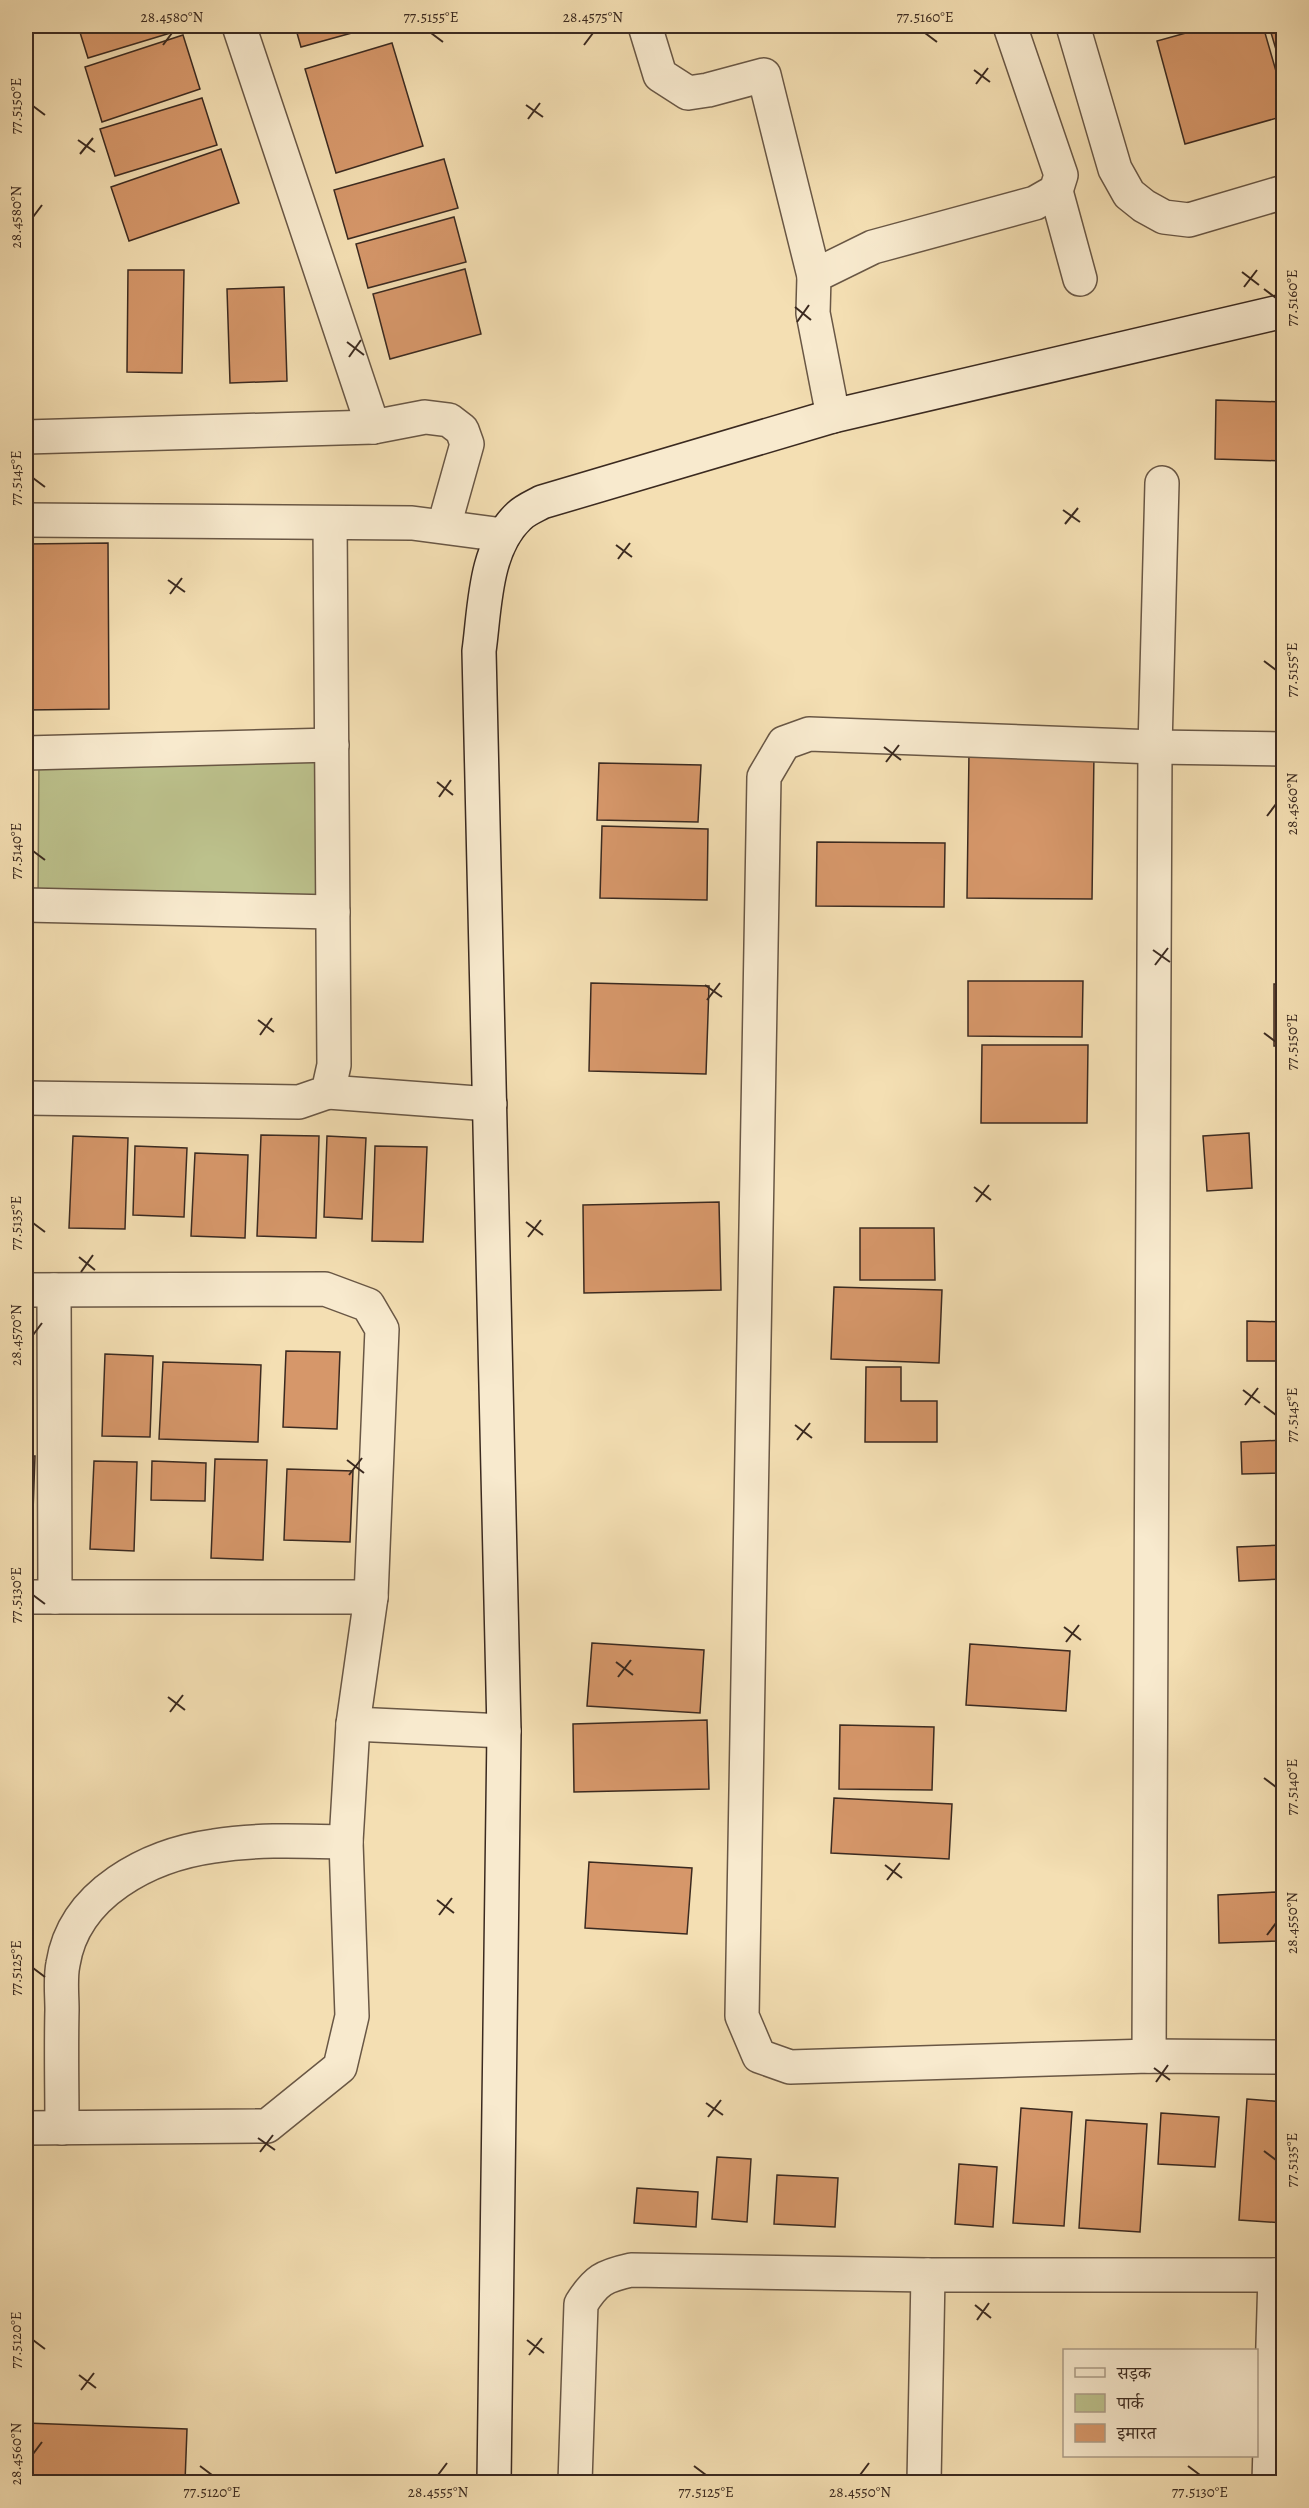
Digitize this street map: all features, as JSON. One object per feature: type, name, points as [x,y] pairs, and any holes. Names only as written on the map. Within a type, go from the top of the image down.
[{"type":"street","points":[[239,26],[373,427]]},
{"type":"street","points":[[645,26],[660,75],[688,93],[764,75],[813,276],[813,313],[833,416]]},
{"type":"street","points":[[1011,26],[1061,175],[1056,191],[1080,279]]},
{"type":"street","points":[[1073,26],[1115,169],[1129,194],[1144,206],[1164,217],[1189,220],[1284,192]]},
{"type":"street","points":[[813,276],[873,247],[1035,203],[1056,191]]},
{"type":"street","points":[[494,2482],[504,1731],[479,651],[490,572],[503,535],[520,515],[542,502],[833,416],[1284,311]]},
{"type":"street","points":[[26,437],[373,427],[425,417],[449,420],[462,430],[467,444],[444,526]]},
{"type":"street","points":[[1149,2056],[1155,747],[1162,483]]},
{"type":"street","points":[[26,520],[412,523],[503,535]]},
{"type":"street","points":[[328,1092],[334,1065],[330,523]]},
{"type":"street","points":[[1284,749],[1155,747],[809,734],[784,743],[764,777],[742,2016],[759,2056],[790,2067],[1149,2056],[1284,2057]]},
{"type":"street","points":[[26,753],[332,745]]},
{"type":"street","points":[[26,905],[333,912]]},
{"type":"street","points":[[26,1098],[299,1102],[328,1092],[490,1104]]},
{"type":"street","points":[[26,2128],[267,2126],[340,2067],[352,2016],[346,1842],[353,1724],[370,1597],[382,1329],[368,1305],[325,1289],[40,1290],[40,1597],[370,1597]]},
{"type":"street","points":[[353,1724],[504,1731]]},
{"type":"street","points":[[62,2128],[63,1964],[77,1923],[101,1893],[130,1874],[167,1857],[213,1846],[272,1841],[346,1842]]},
{"type":"street","points":[[575,2482],[581,2304],[592,2286],[608,2275],[631,2271],[928,2275],[1279,2275],[1269,2482]]},
{"type":"street","points":[[924,2482],[928,2275]]},
{"type":"green space","points":[[39,750],[342,751],[341,908],[38,907]]},
{"type":"building","points":[[78,26],[175,26],[177,31],[88,58]]},
{"type":"building","points":[[295,26],[377,26],[301,47]]},
{"type":"building","points":[[1211,26],[1263,26],[1284,99],[1284,116],[1185,144],[1157,41]]},
{"type":"building","points":[[1269,26],[1284,26],[1283,73]]},
{"type":"building","points":[[183,35],[200,89],[102,122],[85,67]]},
{"type":"building","points":[[392,43],[423,146],[336,173],[305,69]]},
{"type":"building","points":[[202,98],[217,145],[115,176],[100,129]]},
{"type":"building","points":[[221,149],[239,203],[129,241],[111,187]]},
{"type":"building","points":[[444,159],[458,208],[348,239],[334,190]]},
{"type":"building","points":[[454,217],[466,262],[368,288],[356,244]]},
{"type":"building","points":[[465,269],[481,334],[390,359],[373,294]]},
{"type":"building","points":[[128,270],[184,270],[182,373],[127,372]]},
{"type":"building","points":[[284,287],[287,381],[230,383],[227,289]]},
{"type":"building","points":[[1216,400],[1284,402],[1284,461],[1215,459]]},
{"type":"building","points":[[108,543],[109,709],[26,710],[26,544]]},
{"type":"building","points":[[969,752],[1094,753],[1092,899],[967,898]]},
{"type":"building","points":[[599,763],[701,765],[698,822],[597,820]]},
{"type":"building","points":[[602,826],[708,829],[707,900],[600,898]]},
{"type":"building","points":[[817,842],[945,843],[944,907],[816,906]]},
{"type":"building","points":[[968,981],[1083,981],[1082,1037],[968,1036]]},
{"type":"building","points":[[591,983],[709,986],[706,1074],[589,1071]]},
{"type":"building","points":[[1274,984],[1284,984],[1284,1046],[1274,1046]]},
{"type":"building","points":[[982,1045],[1088,1045],[1087,1123],[981,1123]]},
{"type":"building","points":[[1249,1133],[1252,1188],[1207,1191],[1203,1136]]},
{"type":"building","points":[[261,1135],[319,1136],[316,1238],[257,1236]]},
{"type":"building","points":[[73,1136],[128,1138],[125,1229],[69,1228]]},
{"type":"building","points":[[327,1136],[366,1138],[362,1219],[324,1217]]},
{"type":"building","points":[[135,1146],[187,1148],[184,1217],[133,1215]]},
{"type":"building","points":[[375,1146],[427,1147],[423,1242],[372,1241]]},
{"type":"building","points":[[195,1153],[248,1155],[245,1238],[191,1236]]},
{"type":"building","points":[[719,1202],[721,1290],[584,1293],[583,1205]]},
{"type":"building","points":[[860,1228],[934,1228],[935,1280],[860,1280]]},
{"type":"building","points":[[834,1287],[942,1290],[939,1363],[831,1359]]},
{"type":"building","points":[[1247,1321],[1284,1322],[1284,1361],[1247,1361]]},
{"type":"building","points":[[286,1351],[340,1352],[337,1429],[283,1427]]},
{"type":"building","points":[[105,1354],[153,1356],[150,1437],[102,1436]]},
{"type":"building","points":[[163,1362],[261,1365],[258,1442],[159,1439]]},
{"type":"building","points":[[866,1367],[901,1367],[901,1401],[937,1401],[937,1442],[865,1442]]},
{"type":"building","points":[[1284,1440],[1284,1473],[1242,1474],[1241,1442]]},
{"type":"building","points":[[26,1456],[35,1456],[31,1567],[26,1567]]},
{"type":"building","points":[[215,1459],[267,1460],[263,1560],[211,1558]]},
{"type":"building","points":[[94,1461],[137,1462],[134,1551],[90,1549]]},
{"type":"building","points":[[152,1461],[206,1463],[205,1501],[151,1500]]},
{"type":"building","points":[[287,1469],[353,1471],[350,1542],[284,1540]]},
{"type":"building","points":[[1284,1545],[1284,1579],[1239,1581],[1237,1547]]},
{"type":"building","points":[[592,1643],[704,1650],[700,1713],[587,1706]]},
{"type":"building","points":[[970,1644],[1070,1651],[1066,1711],[966,1705]]},
{"type":"building","points":[[707,1720],[709,1789],[574,1792],[573,1724]]},
{"type":"building","points":[[840,1725],[934,1727],[932,1790],[839,1789]]},
{"type":"building","points":[[834,1798],[952,1804],[949,1859],[831,1853]]},
{"type":"building","points":[[589,1862],[692,1868],[687,1934],[585,1928]]},
{"type":"building","points":[[1276,1892],[1278,1941],[1219,1943],[1218,1895]]},
{"type":"building","points":[[1247,2099],[1284,2102],[1284,2223],[1239,2220]]},
{"type":"building","points":[[1021,2108],[1072,2112],[1064,2226],[1013,2223]]},
{"type":"building","points":[[1161,2113],[1219,2117],[1215,2167],[1158,2164]]},
{"type":"building","points":[[1086,2120],[1147,2124],[1140,2232],[1079,2228]]},
{"type":"building","points":[[717,2157],[751,2159],[747,2222],[712,2219]]},
{"type":"building","points":[[959,2164],[997,2167],[993,2227],[955,2224]]},
{"type":"building","points":[[777,2175],[838,2178],[835,2227],[774,2224]]},
{"type":"building","points":[[637,2188],[698,2192],[696,2227],[634,2223]]},
{"type":"building","points":[[26,2423],[187,2429],[185,2482],[26,2482]]}]
